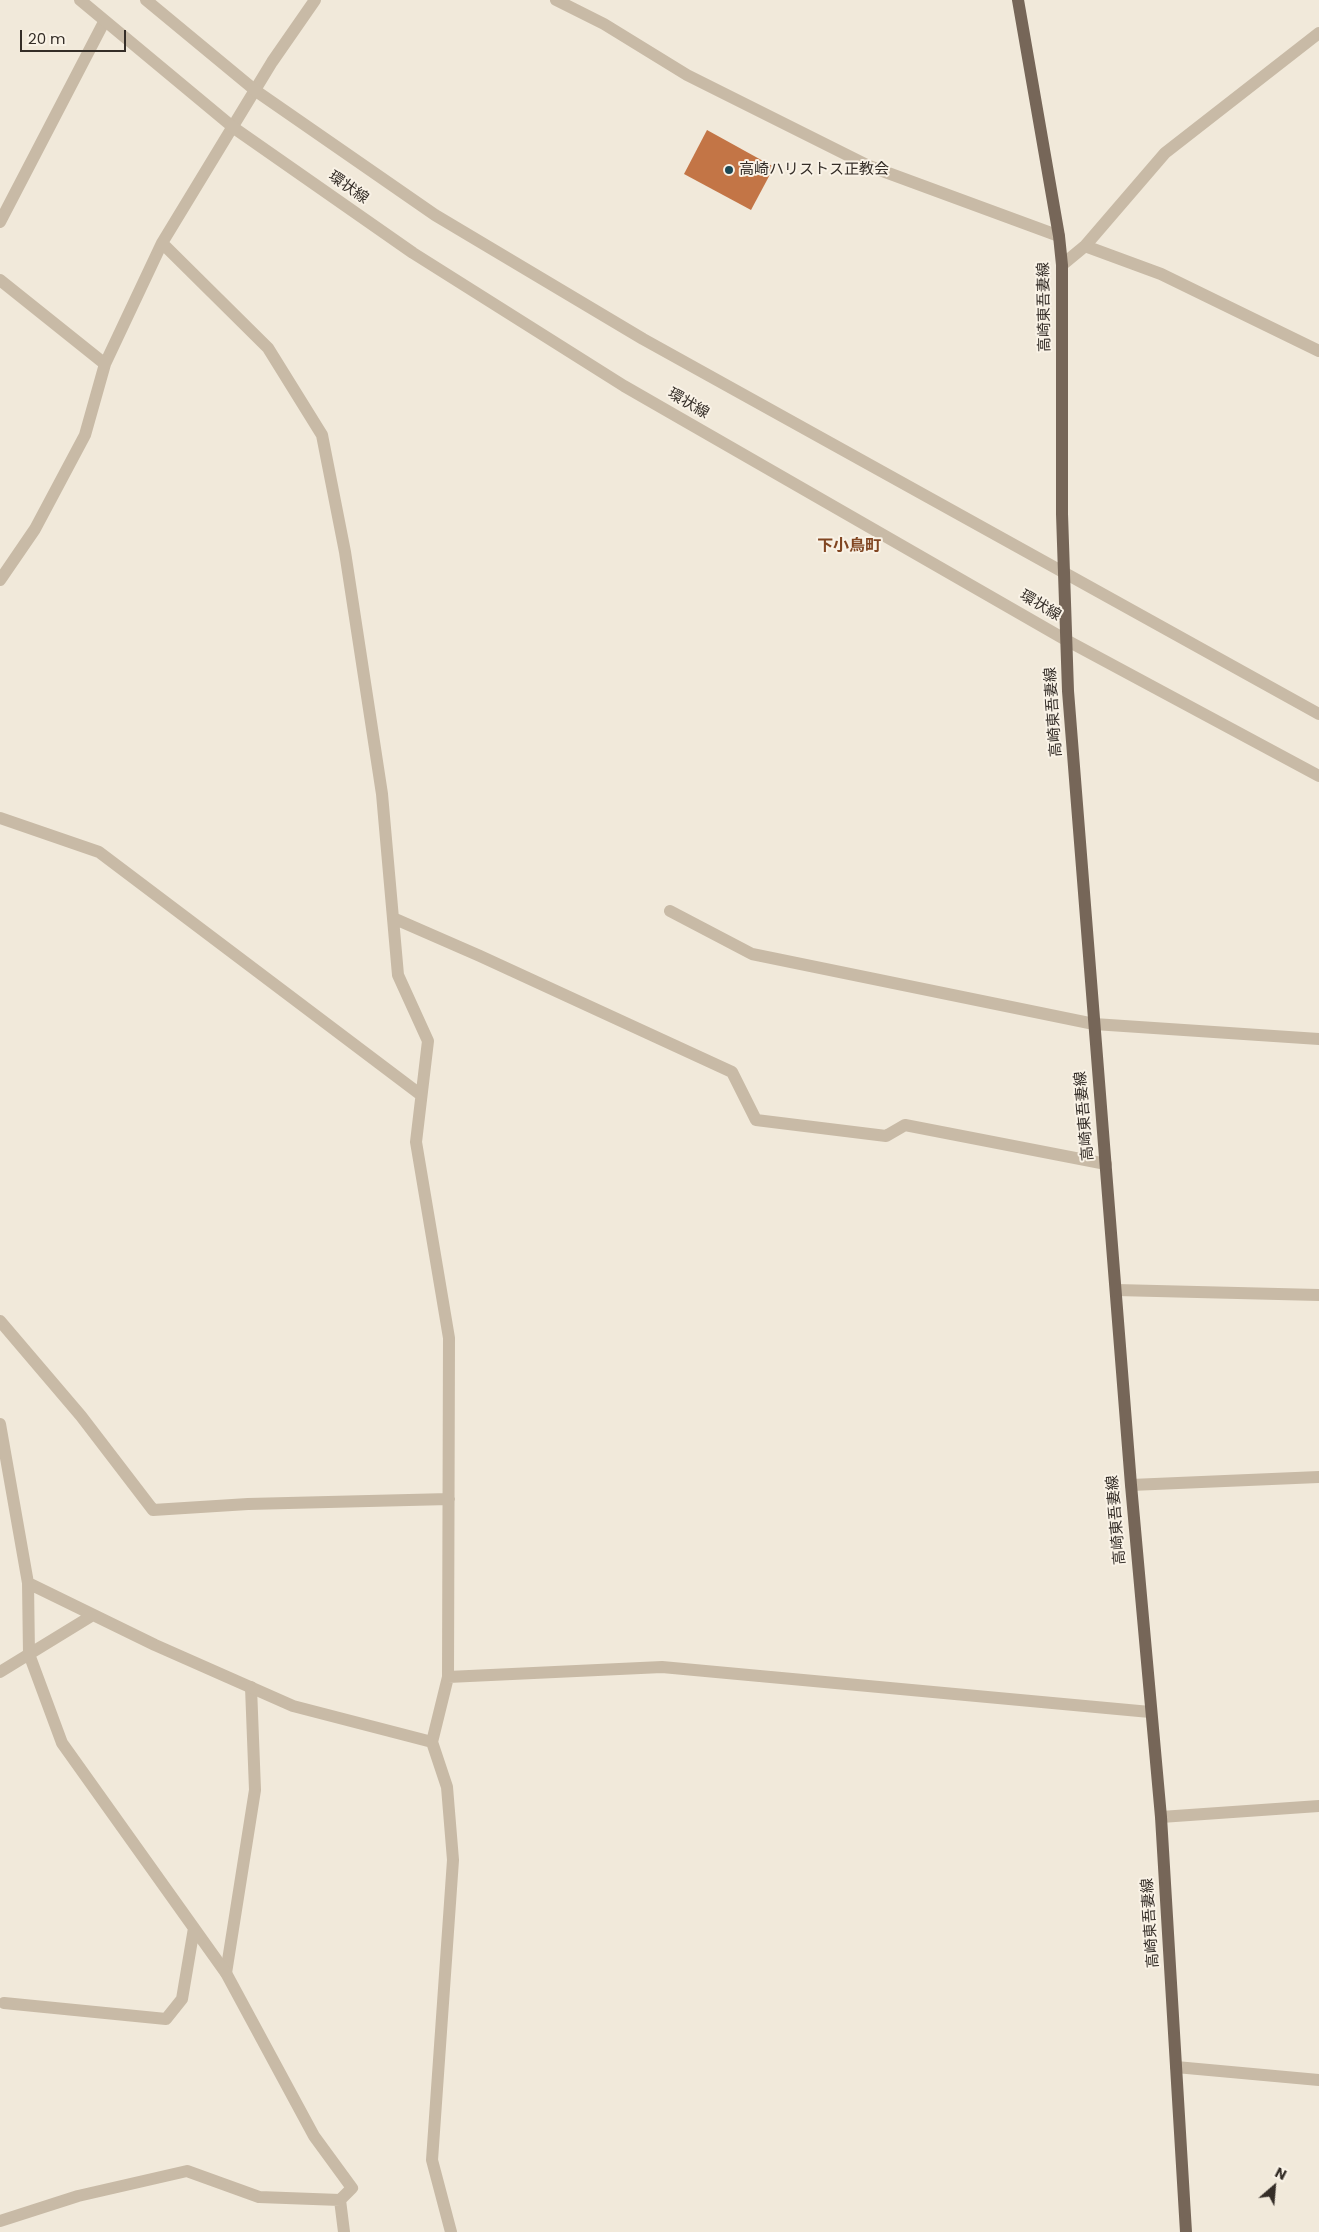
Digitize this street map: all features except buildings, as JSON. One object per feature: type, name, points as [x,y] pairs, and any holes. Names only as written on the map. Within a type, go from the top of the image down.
[{"type":"main road","name":"高崎東吾妻線","points":[[1018,0],[1059,236],[1062,265],[1062,514],[1068,691],[1130,1485],[1161,1817],[1186,2232]]},
{"type":"street","name":"環状線","points":[[80,0],[104,22],[234,128],[413,253],[624,386],[1066,640],[1319,776]]},
{"type":"street","name":"環状線","points":[[146,0],[256,90],[435,215],[643,339],[1319,714]]},
{"type":"street","points":[[0,580],[35,529],[85,435],[105,364],[162,243],[234,128],[272,62],[314,0]]},
{"type":"street","points":[[556,0],[604,24],[687,74],[869,166],[1059,236]]},
{"type":"street","points":[[0,222],[104,22]]},
{"type":"street","points":[[1062,265],[1085,246],[1165,153],[1319,34]]},
{"type":"street","points":[[162,243],[268,348],[322,435],[345,552],[382,794],[398,975],[428,1041],[416,1142],[449,1338],[448,1677],[432,1742],[447,1787],[453,1860],[432,2160],[451,2232]]},
{"type":"street","points":[[1085,246],[1161,274],[1319,351]]},
{"type":"street","points":[[0,280],[105,364]]},
{"type":"street","points":[[0,818],[99,852],[421,1095]]},
{"type":"street","points":[[670,911],[752,954],[1094,1024],[1319,1039]]},
{"type":"street","points":[[393,918],[732,1072],[756,1120],[886,1136],[905,1125],[1106,1164]]},
{"type":"street","points":[[1116,1290],[1319,1295]]},
{"type":"street","points":[[0,1321],[81,1416],[153,1510],[248,1504],[448,1499]]},
{"type":"street","points":[[0,1424],[28,1583],[29,1654],[62,1743],[226,1973],[314,2136],[352,2188],[340,2200],[259,2197],[187,2171],[78,2196],[0,2221]]},
{"type":"street","points":[[1130,1485],[1319,1477]]},
{"type":"street","points":[[28,1583],[93,1615],[293,1706],[432,1742]]},
{"type":"street","points":[[0,1672],[93,1615]]},
{"type":"street","points":[[448,1677],[662,1667],[1150,1712]]},
{"type":"street","points":[[226,1973],[255,1790],[251,1687]]},
{"type":"street","points":[[1161,1817],[1319,1806]]},
{"type":"street","points":[[4,2003],[166,2019],[182,1999],[194,1928]]},
{"type":"street","points":[[1176,2067],[1319,2080]]},
{"type":"street","points":[[340,2200],[344,2232]]},
{"type":"place","name":"高崎ハリストス正教会","points":[[729,170]]},
{"type":"district","name":"下小鳥町","points":[[849,547]]}]
